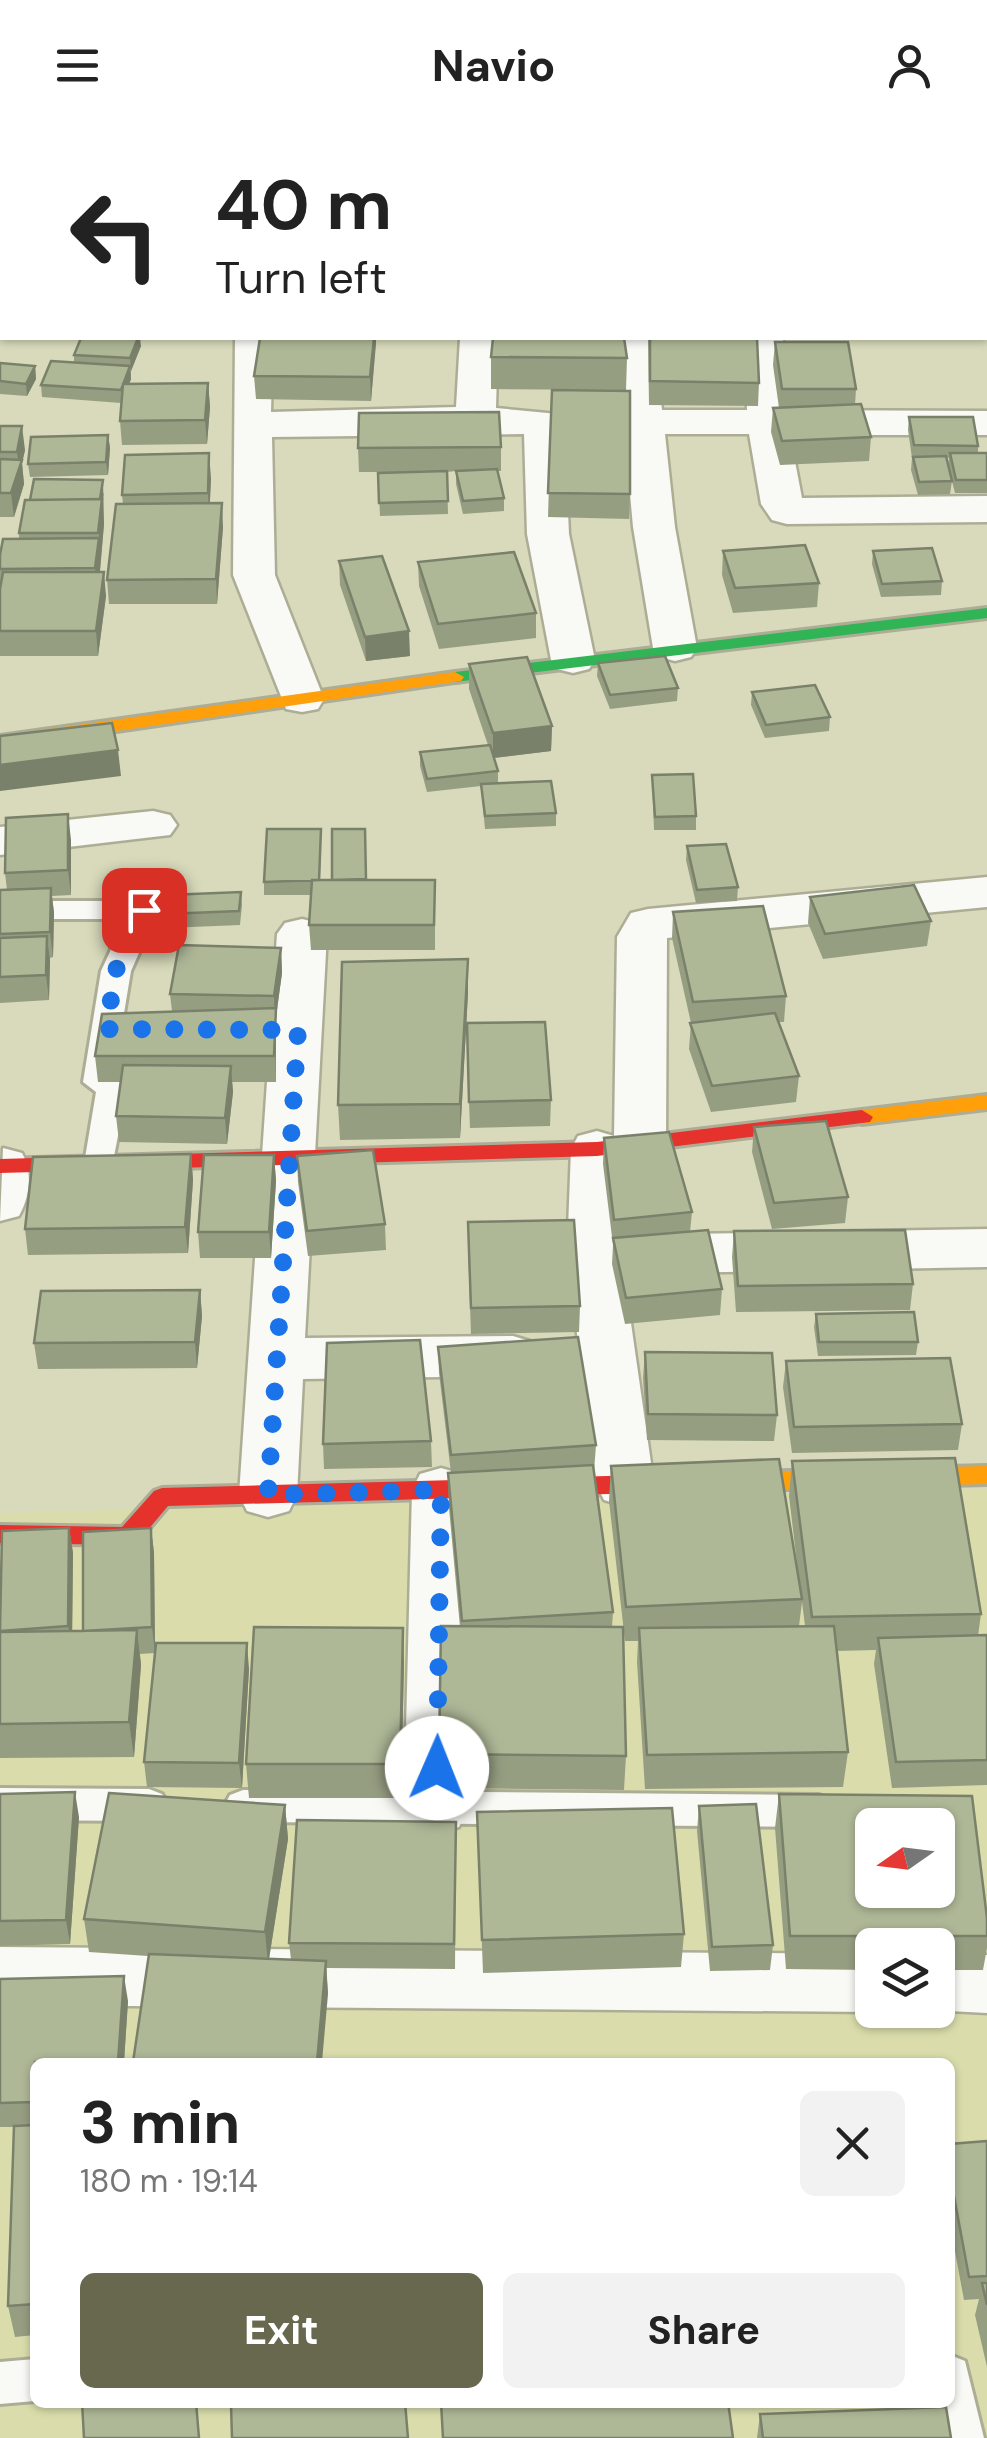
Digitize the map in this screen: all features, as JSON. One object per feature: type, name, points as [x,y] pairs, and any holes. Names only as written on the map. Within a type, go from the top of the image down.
[{"type":"street","points":[[254,340],[254,575],[302,699]]},
{"type":"street","points":[[474,420],[480,340]]},
{"type":"street","points":[[635,340],[674,648]]},
{"type":"street","points":[[764,340],[767,422],[782,504],[787,511],[987,509]]},
{"type":"street","points":[[254,425],[474,420],[544,424],[548,534],[573,660]]},
{"type":"street","points":[[643,422],[987,423]]},
{"type":"street","points":[[0,742],[573,660],[987,614]]},
{"type":"street","points":[[0,840],[153,825]]},
{"type":"street","points":[[626,1484],[594,1254],[619,1147],[642,937],[648,924],[987,892]]},
{"type":"street","points":[[268,1495],[291,1160],[278,1030],[302,934]]},
{"type":"street","points":[[1,1178],[100,1164],[619,1147],[987,1102]]},
{"type":"street","points":[[594,1254],[987,1248]]},
{"type":"street","points":[[276,1359],[609,1355]]},
{"type":"street","points":[[0,1534],[128,1536],[162,1497],[987,1475]]},
{"type":"street","points":[[436,1808],[441,1490]]},
{"type":"street","points":[[0,1976],[855,1983]]},
{"type":"street","points":[[955,1984],[987,1984]]},
{"type":"lane","points":[[0,910],[144,910],[116,970],[98,1082],[113,1084],[100,1164]]},
{"type":"lane","points":[[106,1029],[145,1029]]},
{"type":"lane","points":[[0,1804],[850,1812]]},
{"type":"lane","points":[[0,2382],[30,2380]]},
{"type":"lane","points":[[955,2402],[962,2438]]},
{"type":"shaded area","points":[[987,1489],[987,2438],[0,2438],[0,1513]]},
{"type":"building","points":[[80,340],[137,340],[130,358],[74,355]]},
{"type":"building","points":[[260,340],[374,340],[370,377],[254,376]]},
{"type":"building","points":[[493,340],[624,340],[627,358],[491,357]]},
{"type":"building","points":[[650,340],[757,340],[759,383],[650,381]]},
{"type":"building","points":[[775,342],[848,342],[856,389],[782,389]]},
{"type":"building","points":[[51,361],[130,366],[121,390],[41,385]]},
{"type":"building","points":[[0,363],[35,366],[26,384],[0,381]]},
{"type":"building","points":[[208,383],[205,420],[120,421],[123,384]]},
{"type":"building","points":[[552,390],[630,391],[630,494],[548,493]]},
{"type":"building","points":[[861,404],[871,437],[782,441],[773,408]]},
{"type":"building","points":[[499,412],[501,447],[358,448],[359,413]]},
{"type":"building","points":[[909,417],[973,417],[978,446],[914,445]]},
{"type":"building","points":[[0,426],[22,426],[17,452],[0,452]]},
{"type":"building","points":[[108,435],[106,462],[28,464],[31,437]]},
{"type":"building","points":[[209,453],[208,493],[122,495],[125,455]]},
{"type":"building","points":[[950,453],[987,453],[987,480],[956,480]]},
{"type":"building","points":[[946,456],[952,481],[919,482],[913,457]]},
{"type":"building","points":[[0,459],[22,460],[11,493],[0,493]]},
{"type":"building","points":[[497,469],[504,498],[463,501],[456,471]]},
{"type":"building","points":[[447,471],[448,501],[379,503],[378,473]]},
{"type":"building","points":[[34,479],[103,480],[100,499],[30,500]]},
{"type":"building","points":[[102,499],[98,533],[19,533],[25,500]]},
{"type":"building","points":[[222,503],[216,579],[107,580],[116,504]]},
{"type":"building","points":[[99,538],[95,568],[0,569],[3,539]]},
{"type":"building","points":[[805,545],[819,583],[735,588],[723,551]]},
{"type":"building","points":[[932,548],[942,581],[882,584],[873,551]]},
{"type":"building","points":[[514,552],[536,613],[438,624],[418,562]]},
{"type":"building","points":[[382,556],[409,631],[365,637],[339,561]]},
{"type":"building","points":[[3,572],[104,572],[96,631],[0,631]]},
{"type":"building","points":[[665,656],[678,688],[610,695],[598,663]]},
{"type":"building","points":[[527,657],[552,726],[493,733],[469,664]]},
{"type":"building","points":[[815,685],[830,717],[766,725],[752,692]]},
{"type":"building","points":[[112,723],[118,750],[0,765],[0,736]]},
{"type":"building","points":[[490,745],[498,771],[427,779],[420,752]]},
{"type":"building","points":[[693,774],[696,816],[655,817],[652,775]]},
{"type":"building","points":[[551,781],[556,813],[485,816],[481,784]]},
{"type":"building","points":[[68,814],[68,870],[5,873],[6,818]]},
{"type":"building","points":[[267,829],[321,829],[319,880],[264,882]]},
{"type":"building","points":[[332,829],[365,829],[366,879],[332,880]]},
{"type":"building","points":[[726,844],[738,887],[697,890],[687,846]]},
{"type":"building","points":[[312,880],[435,880],[434,925],[309,925]]},
{"type":"building","points":[[914,885],[931,921],[825,934],[810,897]]},
{"type":"building","points":[[51,888],[50,932],[0,934],[0,890]]},
{"type":"building","points":[[241,892],[239,911],[141,915],[143,896]]},
{"type":"building","points":[[763,906],[786,996],[693,1002],[673,912]]},
{"type":"building","points":[[47,936],[46,975],[0,977],[0,938]]},
{"type":"building","points":[[179,945],[281,948],[274,996],[170,994]]},
{"type":"building","points":[[468,959],[460,1104],[338,1105],[342,962]]},
{"type":"building","points":[[276,1008],[274,1056],[95,1056],[102,1014]]},
{"type":"building","points":[[775,1013],[799,1076],[712,1086],[690,1023]]},
{"type":"building","points":[[545,1022],[551,1100],[469,1102],[467,1023]]},
{"type":"building","points":[[123,1065],[231,1066],[225,1118],[116,1116]]},
{"type":"building","points":[[826,1121],[848,1197],[774,1203],[754,1127]]},
{"type":"building","points":[[669,1132],[692,1212],[614,1220],[604,1138]]},
{"type":"building","points":[[373,1150],[385,1224],[307,1231],[297,1156]]},
{"type":"building","points":[[191,1154],[185,1227],[25,1229],[33,1157]]},
{"type":"building","points":[[204,1155],[274,1155],[269,1232],[198,1232]]},
{"type":"building","points":[[574,1220],[580,1306],[471,1308],[468,1222]]},
{"type":"building","points":[[708,1230],[722,1289],[626,1298],[613,1238]]},
{"type":"building","points":[[905,1230],[913,1284],[738,1286],[734,1231]]},
{"type":"building","points":[[200,1290],[195,1342],[34,1343],[41,1291]]},
{"type":"building","points":[[914,1312],[918,1342],[819,1342],[816,1314]]},
{"type":"building","points":[[578,1337],[596,1445],[451,1455],[438,1347]]},
{"type":"building","points":[[420,1340],[431,1441],[323,1444],[327,1343]]},
{"type":"building","points":[[645,1352],[772,1353],[777,1415],[648,1414]]},
{"type":"building","points":[[950,1358],[962,1424],[794,1427],[786,1361]]},
{"type":"building","points":[[955,1458],[981,1614],[812,1617],[792,1461]]},
{"type":"building","points":[[779,1459],[802,1599],[626,1607],[611,1466]]},
{"type":"building","points":[[593,1465],[613,1612],[462,1621],[448,1473]]},
{"type":"building","points":[[69,1528],[68,1626],[0,1631],[2,1531]]},
{"type":"building","points":[[151,1528],[152,1627],[83,1631],[83,1532]]},
{"type":"building","points":[[441,1626],[623,1627],[626,1756],[439,1754]]},
{"type":"building","points":[[834,1626],[848,1752],[647,1755],[639,1628]]},
{"type":"building","points":[[254,1627],[403,1628],[400,1764],[246,1764]]},
{"type":"building","points":[[137,1630],[129,1722],[0,1724],[0,1632]]},
{"type":"building","points":[[987,1635],[987,1760],[896,1762],[878,1638]]},
{"type":"building","points":[[156,1643],[247,1643],[239,1763],[144,1762]]},
{"type":"building","points":[[75,1792],[66,1920],[0,1921],[0,1794]]},
{"type":"building","points":[[109,1793],[285,1805],[265,1932],[84,1919]]},
{"type":"building","points":[[779,1794],[972,1796],[987,1936],[955,1936],[955,1928],[855,1928],[855,1936],[790,1936]]},
{"type":"building","points":[[756,1804],[773,1945],[712,1947],[699,1806]]},
{"type":"building","points":[[672,1808],[684,1934],[482,1940],[477,1812]]},
{"type":"building","points":[[297,1820],[456,1822],[454,1944],[289,1943]]},
{"type":"building","points":[[149,1954],[326,1961],[317,2058],[134,2058]]},
{"type":"building","points":[[124,1976],[118,2058],[30,2058],[30,2102],[0,2103],[0,1979]]},
{"type":"building","points":[[30,2125],[30,2304],[8,2306],[14,2126]]},
{"type":"building","points":[[987,2141],[987,2276],[969,2277],[955,2202],[955,2144]]},
{"type":"building","points":[[82,2408],[196,2408],[199,2438],[84,2438]]},
{"type":"building","points":[[231,2408],[406,2408],[408,2438],[232,2438]]},
{"type":"building","points":[[441,2408],[729,2408],[733,2438],[443,2438]]},
{"type":"building","points":[[946,2408],[951,2438],[763,2438],[760,2414]]},
{"type":"traffic: fast","points":[[455,677],[987,613]]},
{"type":"traffic: slow","points":[[0,742],[455,677]]},
{"type":"traffic: slow","points":[[862,1117],[987,1102]]},
{"type":"traffic: slow","points":[[680,1483],[987,1475]]},
{"type":"traffic: jam","points":[[0,1166],[597,1149],[862,1117]]},
{"type":"traffic: jam","points":[[0,1534],[128,1536],[162,1497],[680,1483]]},
{"type":"route","points":[[144,910],[116,970],[106,1029],[298,1030],[268,1495],[441,1490],[437,1768]]}]
